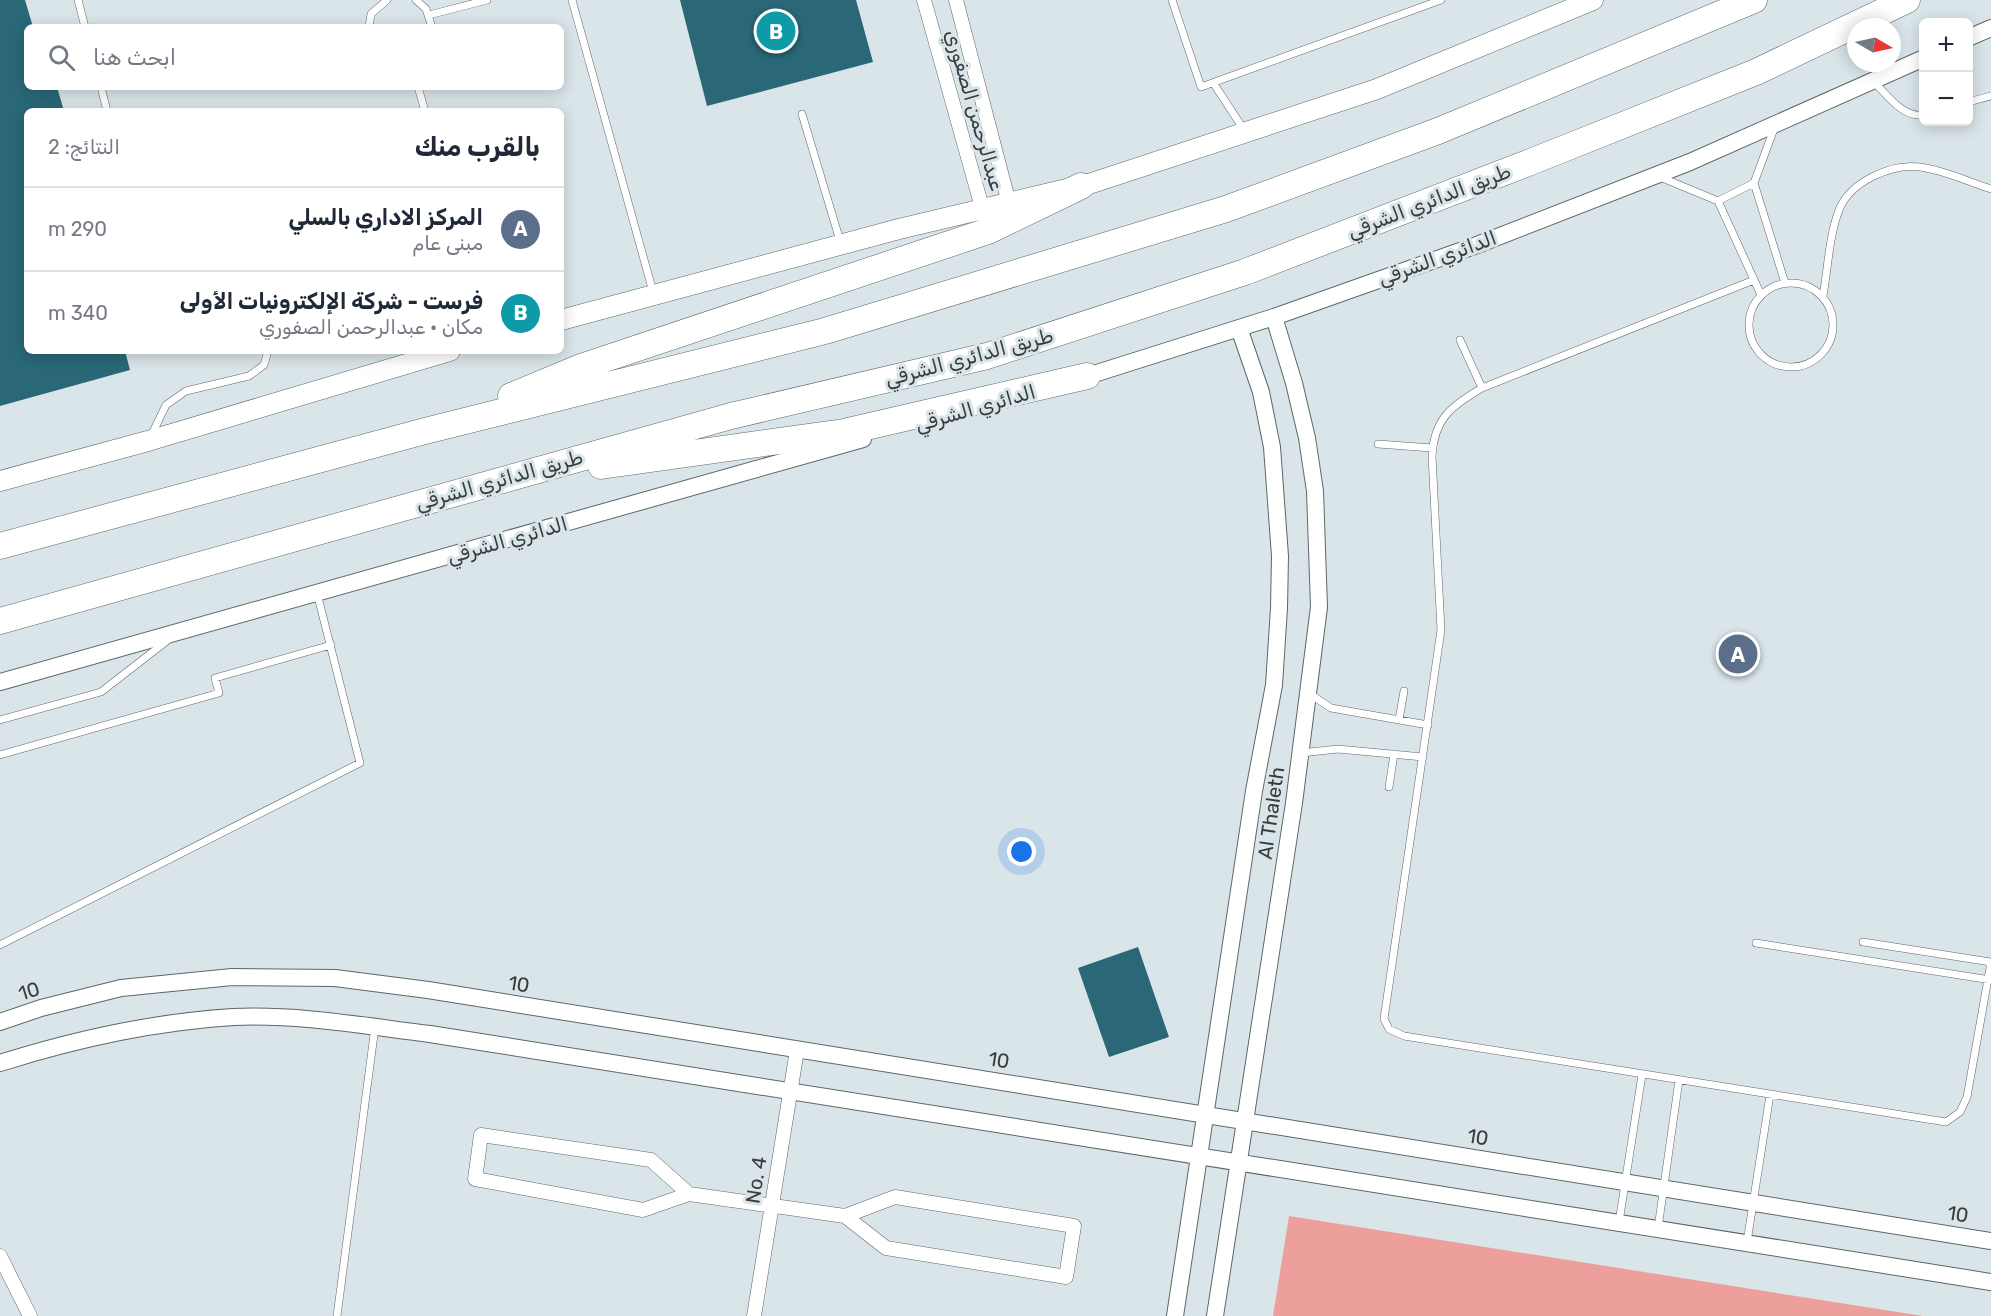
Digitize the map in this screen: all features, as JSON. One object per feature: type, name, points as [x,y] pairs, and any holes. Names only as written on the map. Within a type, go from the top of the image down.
[{"type":"highway","points":[[0,546],[425,431],[825,331],[1226,209],[1438,131],[1754,0]]},
{"type":"highway","name":"طريق الدائري الشرقي","points":[[0,621],[731,416],[987,356],[1245,272],[1522,166],[1756,72],[1907,0]]},
{"type":"highway","points":[[425,431],[581,367],[1081,186]]},
{"type":"highway","points":[[500,480],[844,432],[1087,376]]},
{"type":"main road","points":[[1081,186],[1377,89],[1593,0]]},
{"type":"main road","points":[[564,319],[841,245],[985,220]]},
{"type":"main road","points":[[0,481],[148,441],[440,354]]},
{"type":"street","name":"عبدالرحمن الصفوري","points":[[924,0],[985,220]]},
{"type":"street","name":"عبدالرحمن الصفوري","points":[[956,0],[1011,211]]},
{"type":"street","points":[[1973,36],[1991,28]]},
{"type":"street","name":"الدائري الشرقي","points":[[0,682],[1087,376],[1274,317],[1478,244],[1655,175],[1919,60]]},
{"type":"street","name":"Al Thaleth","points":[[1215,1316],[1301,753],[1319,607],[1315,491],[1307,438],[1294,383],[1274,317]]},
{"type":"street","name":"Al Thaleth","points":[[1174,1316],[1254,792],[1274,685],[1280,556],[1272,447],[1261,392],[1239,328]]},
{"type":"street","name":"10","points":[[0,1022],[41,1008],[122,988],[232,977],[335,978],[428,990],[1991,1240]]},
{"type":"street","points":[[0,1063],[50,1048],[127,1030],[234,1017],[333,1021],[1197,1155],[1991,1282]]},
{"type":"street","name":"No. 4","points":[[754,1316],[797,1050]]},
{"type":"street","points":[[689,1194],[651,1160],[481,1135],[475,1179],[643,1209],[689,1194],[772,1204],[845,1216],[886,1248],[1066,1276],[1074,1226],[895,1197],[845,1216]]},
{"type":"street","points":[[0,1256],[30,1316]]},
{"type":"lane","points":[[78,0],[84,24]]},
{"type":"lane","points":[[369,24],[371,14],[387,0]]},
{"type":"lane","points":[[416,0],[429,15],[431,24]]},
{"type":"lane","points":[[429,15],[487,0]]},
{"type":"lane","points":[[572,0],[654,294]]},
{"type":"lane","points":[[1172,0],[1201,87],[1441,0]]},
{"type":"lane","points":[[1872,81],[1906,113],[1919,116]]},
{"type":"lane","points":[[1214,84],[1245,131]]},
{"type":"lane","points":[[102,90],[106,108]]},
{"type":"lane","points":[[419,90],[424,108]]},
{"type":"lane","points":[[1973,101],[1991,96]]},
{"type":"lane","points":[[802,114],[841,245]]},
{"type":"lane","points":[[1776,123],[1754,183],[1785,283]]},
{"type":"lane","points":[[1823,296],[1799,283],[1785,283],[1772,287],[1761,295],[1753,307],[1749,321],[1753,341],[1765,358],[1778,365],[1791,367],[1805,365],[1818,358],[1827,348],[1832,335],[1833,321],[1823,296],[1838,212],[1853,189],[1862,182],[1897,169],[1922,167],[1991,189]]},
{"type":"lane","points":[[1655,175],[1718,201],[1761,295]]},
{"type":"lane","points":[[1718,201],[1754,183]]},
{"type":"lane","points":[[1754,280],[1482,388],[1463,399],[1440,421],[1432,448],[1442,612],[1438,658],[1383,1010],[1384,1019],[1389,1029],[1404,1036],[1946,1122],[1960,1112],[1967,1097],[1990,980],[1991,962],[1863,942]]},
{"type":"lane","points":[[1460,340],[1482,388]]},
{"type":"lane","points":[[148,441],[166,405],[186,391],[249,376],[264,365],[267,354]]},
{"type":"lane","points":[[1378,444],[1432,448]]},
{"type":"lane","points":[[0,945],[360,763],[317,593]]},
{"type":"lane","points":[[0,720],[101,692],[179,632]]},
{"type":"lane","points":[[0,755],[219,693],[215,678],[331,645]]},
{"type":"lane","points":[[1399,720],[1404,691]]},
{"type":"lane","points":[[1308,692],[1323,705],[1331,708],[1428,725]]},
{"type":"lane","points":[[1301,753],[1338,749],[1423,757]]},
{"type":"lane","points":[[1389,787],[1394,754]]},
{"type":"lane","points":[[1756,943],[1990,980]]},
{"type":"lane","points":[[337,1316],[375,1027]]},
{"type":"lane","points":[[1619,1222],[1642,1074]]},
{"type":"lane","points":[[1658,1228],[1679,1080]]},
{"type":"lane","points":[[1747,1242],[1770,1095]]},
{"type":"shaded area","points":[[1289,1216],[1923,1316],[1273,1316]]},
{"type":"building","points":[[0,0],[25,0],[32,24],[24,24],[24,90],[58,90],[63,108],[24,108],[24,354],[126,354],[130,370],[0,406]]},
{"type":"building","points":[[680,0],[856,0],[873,62],[707,106]]},
{"type":"building","points":[[1138,947],[1169,1037],[1109,1057],[1078,968]]},
{"type":"place","name":"فرست - شركة الإلكترونيات الأولى","points":[[776,31]]},
{"type":"place","name":"المركز الاداري بالسلي","points":[[1738,654]]}]
